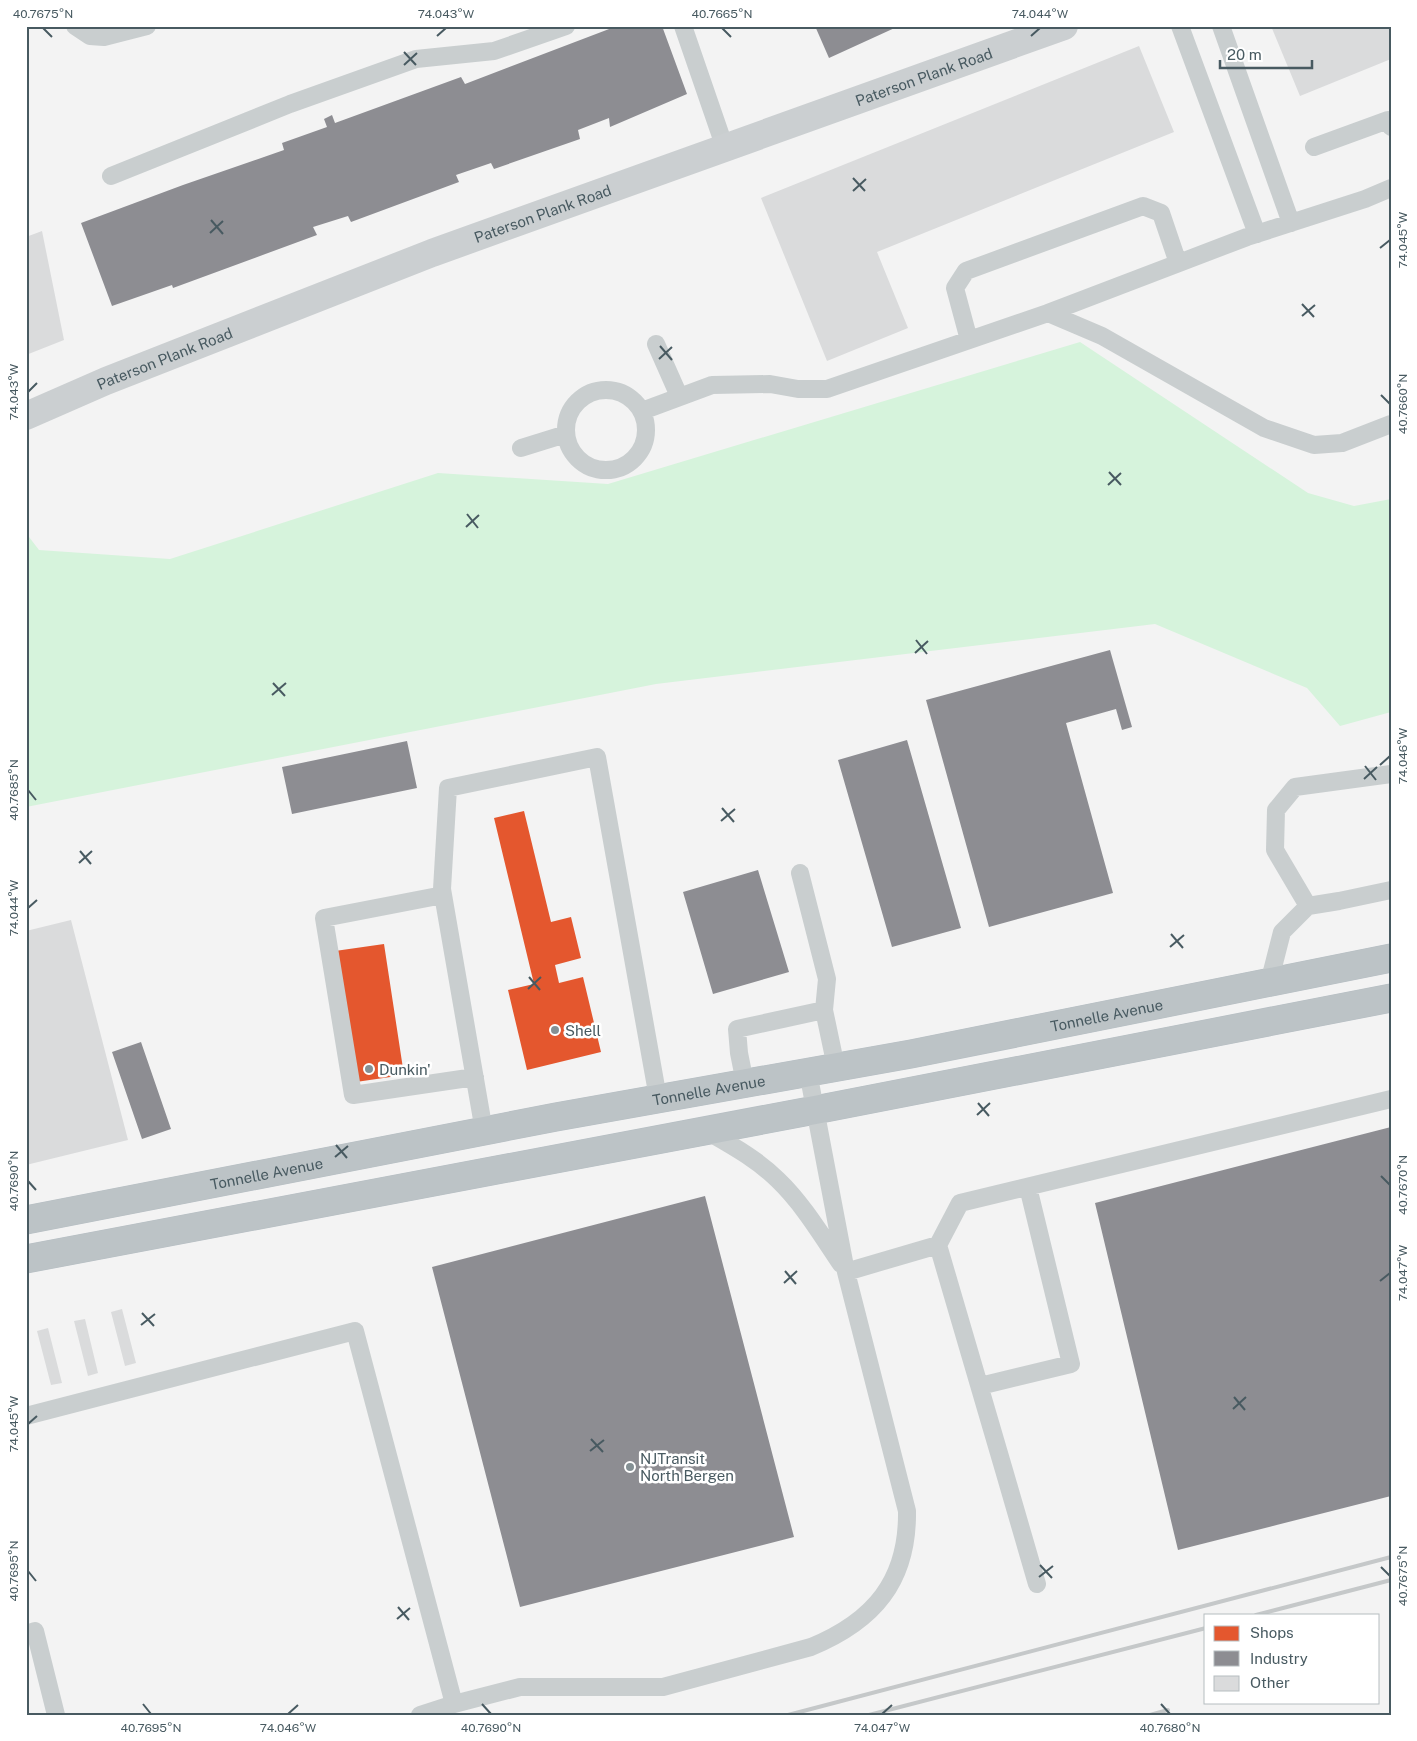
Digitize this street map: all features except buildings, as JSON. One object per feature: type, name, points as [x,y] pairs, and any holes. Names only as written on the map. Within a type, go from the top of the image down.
[{"type":"highway","name":"Tonnelle Avenue","points":[[26,1220],[658,1098],[911,1054],[1391,958]]},
{"type":"highway","points":[[26,1260],[1391,998]]},
{"type":"main road","name":"Paterson Plank Road","points":[[26,416],[116,378],[432,253],[1064,26]]},
{"type":"lane","points":[[75,26],[90,36],[104,37],[147,26]]},
{"type":"lane","points":[[111,176],[290,104],[416,59],[494,51],[566,26]]},
{"type":"lane","points":[[682,26],[725,148]]},
{"type":"lane","points":[[1180,26],[1257,234]]},
{"type":"lane","points":[[1222,26],[1291,223]]},
{"type":"lane","points":[[1314,147],[1388,120],[1391,127]]},
{"type":"lane","points":[[642,411],[712,385],[770,384],[798,389],[827,389],[1048,313],[1257,234],[1365,200],[1391,188]]},
{"type":"lane","points":[[969,340],[955,288],[966,271],[1143,206],[1161,214],[1178,263]]},
{"type":"lane","points":[[1048,313],[1102,336],[1264,428],[1314,445],[1342,443],[1391,424]]},
{"type":"lane","points":[[656,344],[679,396]]},
{"type":"lane","points":[[608,389],[622,392],[633,400],[642,411],[646,423],[646,436],[642,448],[635,458],[625,466],[613,470],[600,470],[588,466],[577,458],[570,447],[566,434],[567,420],[572,408],[582,398],[594,391],[608,389]]},
{"type":"lane","points":[[521,448],[566,434]]},
{"type":"lane","points":[[484,1131],[442,889],[448,788],[597,757],[658,1098]]},
{"type":"lane","points":[[1308,906],[1274,850],[1276,810],[1295,786],[1391,774]]},
{"type":"lane","points":[[800,873],[827,979],[824,1010],[836,1067]]},
{"type":"lane","points":[[1270,982],[1282,932],[1308,906],[1339,902],[1391,890]]},
{"type":"lane","points":[[443,895],[324,918],[353,1094],[475,1077]]},
{"type":"lane","points":[[744,1083],[737,1029],[824,1010]]},
{"type":"lane","points":[[420,1715],[520,1687],[663,1687],[811,1647],[832,1639],[851,1628],[868,1613],[885,1593],[897,1572],[903,1554],[907,1532],[907,1511],[846,1272],[808,1072]]},
{"type":"lane","points":[[1037,1584],[938,1246],[960,1203],[1391,1099]]},
{"type":"lane","points":[[704,1130],[742,1151],[779,1181],[819,1231],[846,1272]]},
{"type":"lane","points":[[980,1386],[1071,1364],[1028,1187]]},
{"type":"lane","points":[[846,1272],[938,1246]]},
{"type":"lane","points":[[26,1416],[355,1331],[454,1704]]},
{"type":"lane","points":[[26,1634],[35,1631],[56,1715]]},
{"type":"green space","points":[[1080,342],[1308,493],[1354,506],[1391,499],[1391,712],[1340,726],[1307,688],[1155,624],[656,684],[26,807],[26,533],[39,550],[170,559],[438,473],[608,484]]},
{"type":"railway","points":[[788,1715],[1391,1557]]},
{"type":"railway","points":[[1260,1614],[1391,1580]]},
{"type":"railway","points":[[869,1715],[1204,1629]]},
{"type":"railway","points":[[1150,1715],[1168,1710]]},
{"type":"place","name":"Shell","points":[[555,1030]]},
{"type":"place","name":"Dunkin'","points":[[369,1069]]},
{"type":"place","name":"NJTransit North Bergen","points":[[630,1467]]}]
